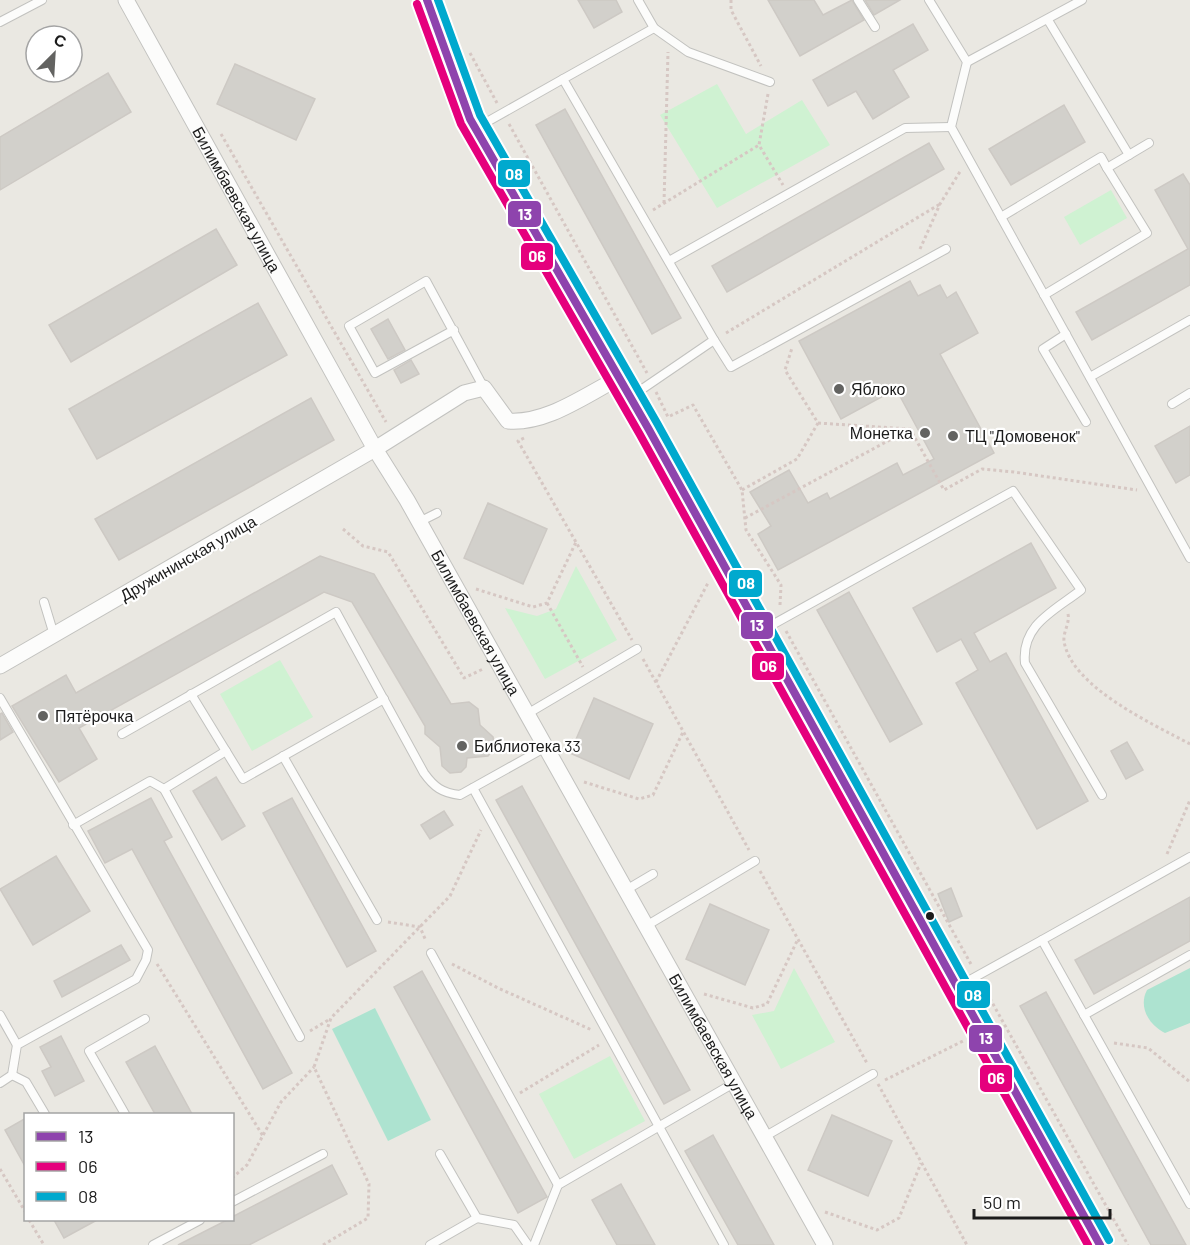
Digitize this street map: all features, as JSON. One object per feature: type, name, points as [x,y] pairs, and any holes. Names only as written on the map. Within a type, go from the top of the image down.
[{"type":"main road","points":[[427,0],[476,128],[625,387],[771,626],[957,988],[1100,1245]]},
{"type":"street","name":"Билимбаевская улица","points":[[126,0],[375,449],[419,522],[825,1245]]},
{"type":"street","points":[[484,388],[508,421],[523,422],[625,387]]},
{"type":"street","name":"Дружининская улица","points":[[0,666],[375,449],[464,393],[484,388]]},
{"type":"lane","points":[[0,22],[42,0]]},
{"type":"lane","points":[[638,0],[654,28],[688,52],[770,82]]},
{"type":"lane","points":[[858,0],[875,27]]},
{"type":"lane","points":[[929,0],[967,62],[951,127],[1154,492],[1187,544],[1190,558]]},
{"type":"lane","points":[[967,62],[1082,0]]},
{"type":"lane","points":[[1048,20],[1129,155]]},
{"type":"lane","points":[[476,128],[654,28]]},
{"type":"lane","points":[[563,79],[731,367],[946,249]]},
{"type":"lane","points":[[669,261],[905,128],[951,127]]},
{"type":"lane","points":[[1107,168],[1149,143]]},
{"type":"lane","points":[[1001,217],[1101,157],[1146,233],[1044,295]]},
{"type":"lane","points":[[454,330],[375,373],[349,326],[426,281],[454,330],[484,388]]},
{"type":"lane","points":[[1090,377],[1190,320]]},
{"type":"lane","points":[[1066,334],[1043,349],[1086,422]]},
{"type":"lane","points":[[625,387],[651,382],[714,340]]},
{"type":"lane","points":[[1172,404],[1190,393]]},
{"type":"lane","points":[[771,626],[1013,491],[1082,590],[1028,634],[1024,644],[1025,663],[1102,795]]},
{"type":"lane","points":[[419,522],[437,513]]},
{"type":"lane","points":[[44,602],[54,636]]},
{"type":"lane","points":[[122,734],[336,612],[434,785],[445,793],[460,795],[546,747]]},
{"type":"lane","points":[[527,714],[637,649]]},
{"type":"lane","points":[[191,694],[243,779],[384,699]]},
{"type":"lane","points":[[0,698],[148,950],[146,960],[136,979],[17,1045]]},
{"type":"lane","points":[[164,789],[225,751]]},
{"type":"lane","points":[[284,756],[377,920]]},
{"type":"lane","points":[[73,825],[150,781],[164,789],[300,1037]]},
{"type":"lane","points":[[473,788],[724,1245]]},
{"type":"lane","points":[[957,988],[1190,857]]},
{"type":"lane","points":[[646,926],[755,861]]},
{"type":"lane","points":[[626,890],[653,874]]},
{"type":"lane","points":[[1042,940],[1190,1204]]},
{"type":"lane","points":[[431,953],[558,1185]]},
{"type":"lane","points":[[1084,1015],[1190,955]]},
{"type":"lane","points":[[0,1015],[17,1045],[12,1076]]},
{"type":"lane","points":[[124,1113],[89,1051],[145,1019]]},
{"type":"lane","points":[[764,1137],[873,1074]]},
{"type":"lane","points":[[0,1083],[12,1076]]},
{"type":"lane","points":[[12,1076],[26,1082],[44,1113]]},
{"type":"lane","points":[[534,1245],[558,1185],[734,1083]]},
{"type":"lane","points":[[234,1201],[323,1154]]},
{"type":"lane","points":[[440,1154],[477,1218]]},
{"type":"lane","points":[[430,1245],[477,1218],[514,1225],[528,1245]]},
{"type":"lane","points":[[153,1245],[198,1221]]},
{"type":"path","points":[[731,0],[731,10],[770,82],[759,145],[788,194]]},
{"type":"path","points":[[664,203],[669,38]]},
{"type":"path","points":[[465,46],[651,382],[668,417],[693,405],[742,490],[746,530],[781,585],[771,626],[978,976],[1128,1245]]},
{"type":"path","points":[[216,124],[386,423],[391,439]]},
{"type":"path","points":[[642,216],[759,145]]},
{"type":"path","points":[[913,267],[940,204],[968,158]]},
{"type":"path","points":[[714,340],[940,204]]},
{"type":"path","points":[[798,330],[784,370],[818,423]]},
{"type":"path","points":[[742,490],[797,459],[818,423]]},
{"type":"path","points":[[818,423],[910,429]]},
{"type":"path","points":[[910,429],[944,490],[982,470],[1014,472],[1154,492]]},
{"type":"path","points":[[745,518],[910,429]]},
{"type":"path","points":[[528,436],[518,441],[577,540],[797,941],[873,1074]]},
{"type":"path","points":[[343,529],[363,546],[388,552],[464,678],[484,669]]},
{"type":"path","points":[[476,589],[533,607],[547,603],[577,540]]},
{"type":"path","points":[[656,682],[710,581],[704,571]]},
{"type":"path","points":[[547,603],[589,677]]},
{"type":"path","points":[[1064,604],[1069,617],[1064,639],[1076,664],[1087,679],[1105,698],[1190,744]]},
{"type":"path","points":[[582,781],[639,799],[653,795],[683,732]]},
{"type":"path","points":[[1159,875],[1190,800]]},
{"type":"path","points":[[300,1037],[331,1018],[450,896],[488,814]]},
{"type":"path","points":[[377,920],[420,927]]},
{"type":"path","points":[[420,927],[431,953],[498,988],[610,1038]]},
{"type":"path","points":[[701,993],[753,1008],[767,1004],[797,941]]},
{"type":"path","points":[[148,950],[263,1136]]},
{"type":"path","points":[[234,1176],[246,1165],[281,1102],[314,1067],[331,1018]]},
{"type":"path","points":[[511,1099],[610,1038]]},
{"type":"path","points":[[967,1039],[878,1083],[967,1245]]},
{"type":"path","points":[[1098,1040],[1148,1047],[1190,1082]]},
{"type":"path","points":[[314,1067],[369,1184],[368,1218],[322,1245]]},
{"type":"path","points":[[824,1212],[877,1230],[899,1218],[921,1163]]},
{"type":"path","points":[[0,1169],[24,1210]]},
{"type":"path","points":[[30,1221],[44,1245]]},
{"type":"green space","points":[[717,84],[746,134],[802,100],[830,145],[717,208],[660,115]]},
{"type":"green space","points":[[1111,190],[1127,218],[1080,245],[1064,217]]},
{"type":"green space","points":[[576,566],[617,640],[545,679],[505,608],[537,616],[556,609]]},
{"type":"green space","points":[[280,660],[313,717],[252,751],[220,694]]},
{"type":"green space","points":[[794,968],[835,1042],[781,1069],[752,1015],[774,1011]]},
{"type":"green space","points":[[1190,968],[1190,1023],[1165,1033],[1154,1025],[1147,1015],[1144,1003],[1147,990]]},
{"type":"green space","points":[[375,1008],[431,1120],[388,1141],[332,1029]]},
{"type":"green space","points":[[610,1056],[645,1121],[574,1159],[539,1094]]},
{"type":"building","points":[[578,0],[616,0],[622,12],[594,28]]},
{"type":"building","points":[[768,0],[814,0],[823,15],[852,0],[864,20],[800,56]]},
{"type":"building","points":[[865,0],[900,0],[874,15]]},
{"type":"building","points":[[913,24],[928,50],[893,70],[909,97],[873,119],[856,91],[828,106],[813,80]]},
{"type":"building","points":[[235,64],[315,99],[296,140],[217,104]]},
{"type":"building","points":[[108,73],[131,112],[0,190],[0,137]]},
{"type":"building","points":[[1064,105],[1085,142],[1011,185],[989,149]]},
{"type":"building","points":[[565,109],[681,318],[652,334],[536,125]]},
{"type":"building","points":[[929,143],[944,169],[727,292],[712,266]]},
{"type":"building","points":[[1183,174],[1190,185],[1190,285],[1092,340],[1076,312],[1188,249],[1155,190]]},
{"type":"building","points":[[216,229],[237,265],[71,362],[49,325]]},
{"type":"building","name":"ТЦ \"Домовенок\"","points":[[910,281],[918,296],[940,285],[947,298],[956,292],[978,333],[940,354],[994,453],[778,570],[758,534],[771,526],[750,492],[789,470],[808,503],[827,493],[830,499],[897,463],[903,475],[934,459],[896,389],[841,419],[799,341]]},
{"type":"building","points":[[258,303],[287,355],[97,459],[69,409]]},
{"type":"building","points":[[388,319],[405,350],[388,359],[371,329]]},
{"type":"building","points":[[411,360],[419,374],[401,383],[394,370]]},
{"type":"building","points":[[311,398],[334,440],[119,560],[95,519]]},
{"type":"building","points":[[1190,426],[1190,475],[1176,483],[1155,446]]},
{"type":"building","points":[[488,503],[547,529],[523,584],[464,558]]},
{"type":"building","points":[[1031,543],[1056,588],[974,633],[990,662],[1006,653],[1088,801],[1037,829],[956,683],[978,670],[961,639],[937,652],[913,608]]},
{"type":"building","points":[[320,556],[374,574],[451,704],[469,702],[478,709],[480,725],[493,737],[495,747],[488,756],[467,758],[466,767],[461,772],[450,773],[442,766],[440,747],[425,734],[425,726],[352,602],[324,592],[79,728],[97,759],[59,782],[12,706],[66,675],[76,693]]},
{"type":"building","points":[[849,592],[922,724],[890,742],[817,610]]},
{"type":"building","points":[[594,698],[653,724],[629,779],[570,753]]},
{"type":"building","points":[[2,713],[13,732],[0,740],[0,714]]},
{"type":"building","points":[[1127,742],[1143,770],[1126,779],[1111,751]]},
{"type":"building","points":[[216,777],[245,826],[222,840],[193,791]]},
{"type":"building","points":[[522,786],[690,1090],[664,1104],[496,800]]},
{"type":"building","points":[[151,798],[172,837],[164,841],[292,1073],[263,1089],[132,849],[105,863],[88,831]]},
{"type":"building","points":[[292,798],[376,951],[347,967],[263,813]]},
{"type":"building","points":[[444,811],[453,825],[430,839],[421,825]]},
{"type":"building","points":[[56,856],[90,911],[33,945],[0,889]]},
{"type":"building","points":[[951,888],[962,916],[949,922],[938,894]]},
{"type":"building","points":[[1190,897],[1190,941],[1094,994],[1075,960]]},
{"type":"building","points":[[710,904],[769,930],[745,985],[686,959]]},
{"type":"building","points":[[121,945],[130,960],[62,997],[54,981]]},
{"type":"building","points":[[422,971],[547,1197],[518,1213],[394,987]]},
{"type":"building","points":[[1046,992],[1186,1245],[1151,1245],[1020,1006]]},
{"type":"building","points":[[61,1036],[84,1081],[55,1096],[42,1071],[51,1067],[40,1047]]},
{"type":"building","points":[[155,1046],[191,1113],[154,1113],[126,1062]]},
{"type":"building","points":[[832,1115],[892,1141],[868,1196],[808,1170]]},
{"type":"building","points":[[24,1119],[24,1164],[5,1130]]},
{"type":"building","points":[[713,1135],[774,1245],[738,1245],[685,1151]]},
{"type":"building","points":[[332,1165],[347,1194],[249,1245],[178,1245],[225,1221],[234,1221],[234,1216]]},
{"type":"building","points":[[621,1184],[655,1245],[617,1245],[592,1200]]},
{"type":"building","points":[[55,1221],[95,1221],[64,1238]]},
{"type":"transit line","name":"13","points":[[427,0],[470,119],[648,428],[1100,1245]]},
{"type":"transit line","name":"08","points":[[438,0],[480,115],[657,423],[1109,1240]]},
{"type":"transit line","name":"06","points":[[417,4],[461,124],[639,433],[1088,1245]]},
{"type":"place","name":"Яблоко","points":[[839,389]]},
{"type":"place","name":"Монетка","points":[[925,433]]},
{"type":"place","name":"ТЦ \"Домовенок\"","points":[[953,436]]},
{"type":"place","name":"Пятёрочка","points":[[43,716]]},
{"type":"place","name":"Библиотека 33","points":[[462,746]]}]
